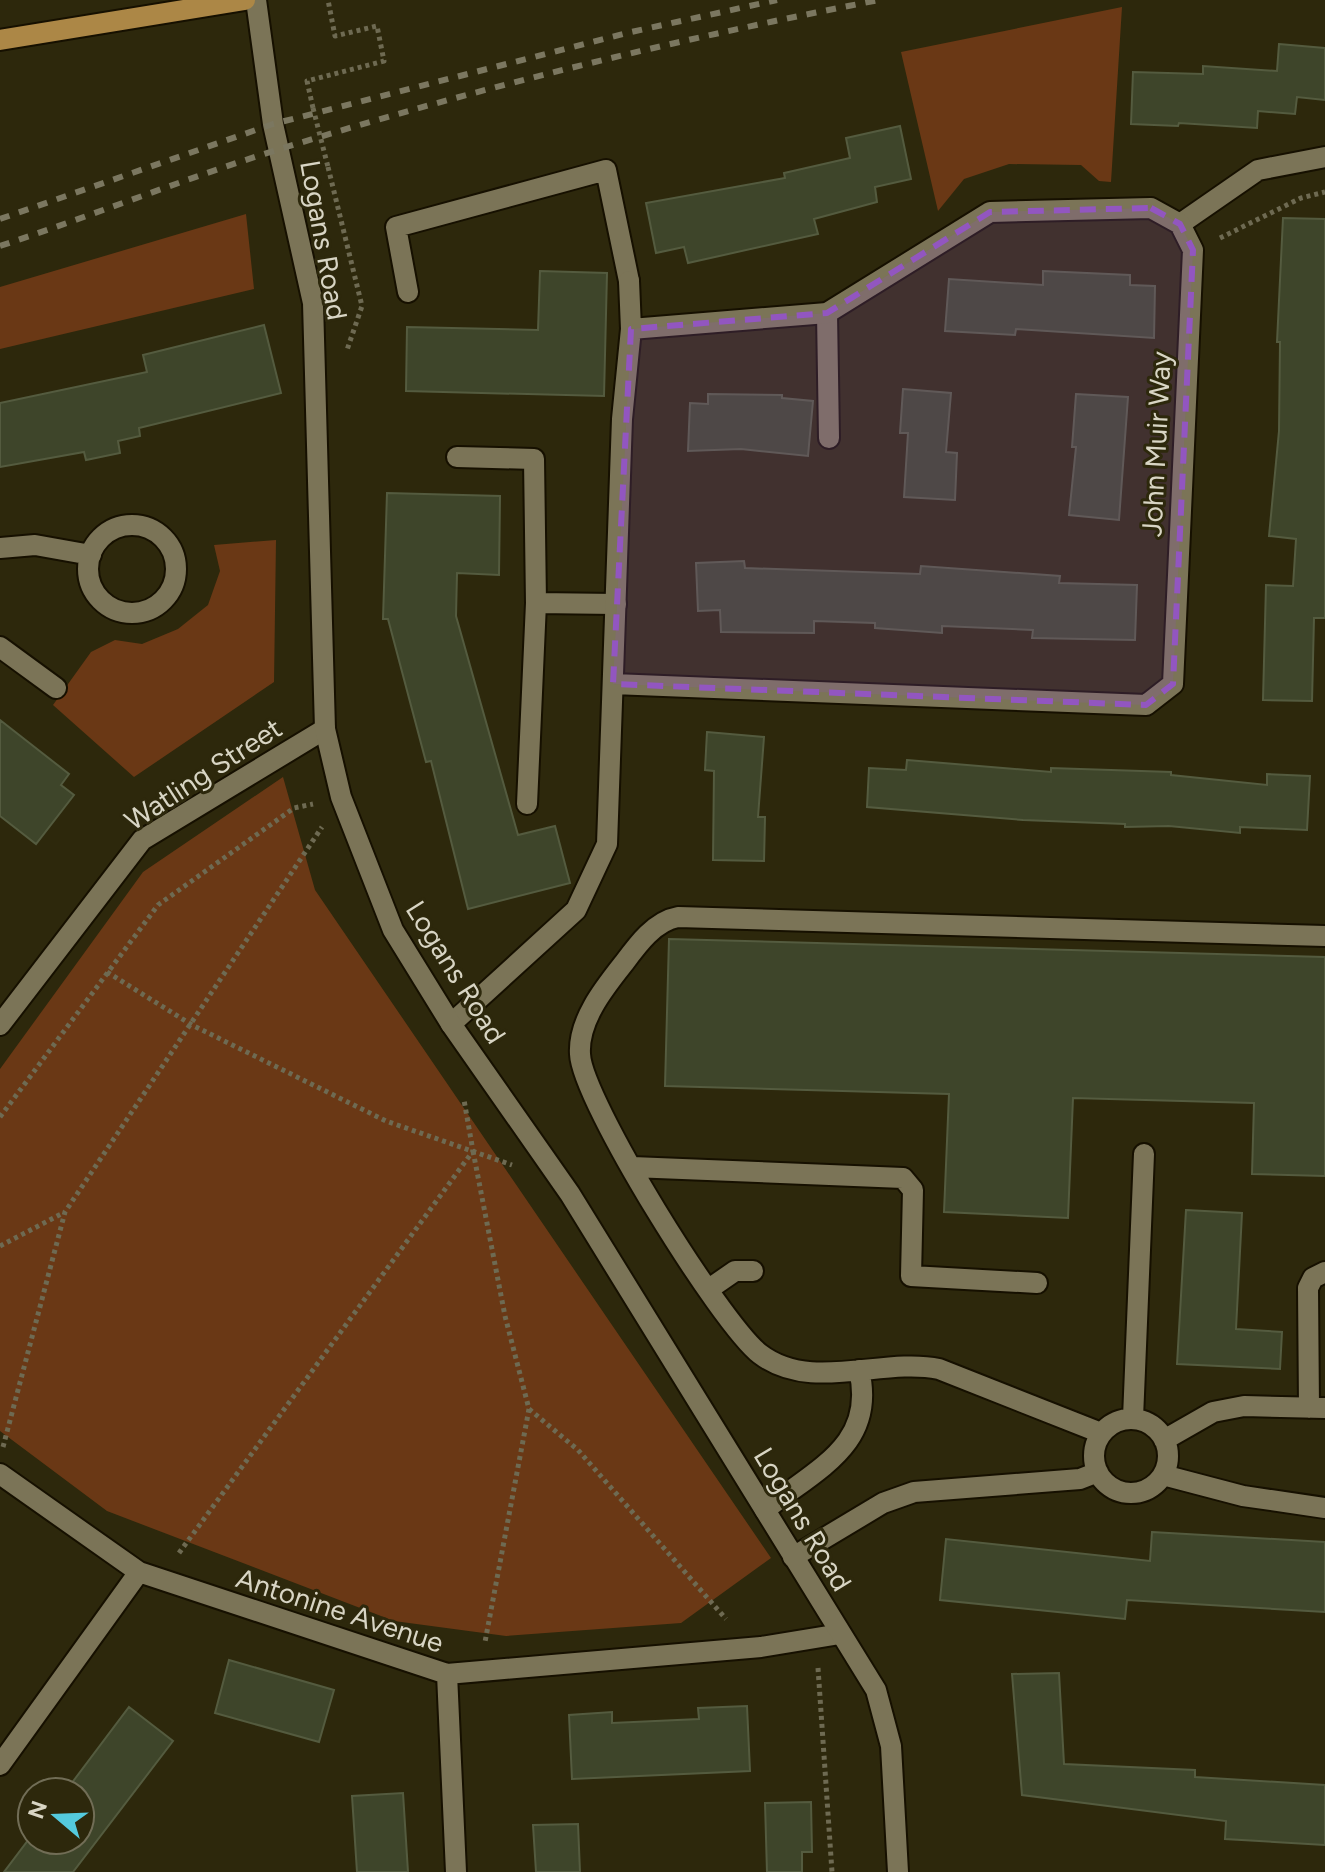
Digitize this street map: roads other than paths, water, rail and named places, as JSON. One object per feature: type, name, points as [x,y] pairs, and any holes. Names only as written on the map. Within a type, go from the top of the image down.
[{"type":"main road","points":[[0,40],[245,0]]},
{"type":"street","name":"Logans Road","points":[[256,0],[273,124],[313,303],[325,729],[341,797],[393,930],[451,1024],[570,1194],[876,1690],[891,1746],[898,1872]]},
{"type":"street","points":[[631,329],[827,313],[990,212],[1151,208],[1180,224],[1258,170],[1325,157]]},
{"type":"street","points":[[408,292],[396,227],[606,170],[629,281],[631,329],[622,419],[607,844],[576,910],[451,1024]]},
{"type":"street","name":"John Muir Way","points":[[613,684],[1146,705],[1173,684],[1193,250],[1180,224]]},
{"type":"street","points":[[827,313],[829,438]]},
{"type":"street","points":[[457,457],[534,459],[536,603],[527,804]]},
{"type":"street","points":[[139,525],[153,530],[173,553],[174,583],[155,607],[130,613],[116,610],[95,594],[88,568],[91,555],[109,531],[139,525]]},
{"type":"street","points":[[0,548],[35,545],[91,555]]},
{"type":"street","points":[[536,603],[616,604]]},
{"type":"street","points":[[0,647],[56,688]]},
{"type":"street","name":"Watling Street","points":[[0,1025],[142,840],[325,729]]},
{"type":"street","points":[[1101,1433],[939,1369],[917,1364],[811,1372],[760,1354],[709,1289],[632,1167],[591,1094],[583,1073],[580,1042],[586,1021],[606,986],[650,932],[671,918],[708,916],[1325,936]]},
{"type":"street","points":[[1133,1418],[1144,1154]]},
{"type":"street","points":[[632,1167],[903,1178],[913,1190],[911,1276],[1037,1283]]},
{"type":"street","points":[[709,1289],[735,1271],[753,1271]]},
{"type":"street","points":[[1164,1440],[1213,1412],[1244,1406],[1317,1408],[1308,1288],[1313,1278],[1325,1272]]},
{"type":"street","points":[[765,1510],[855,1435],[864,1405],[859,1370]]},
{"type":"street","points":[[1133,1418],[1157,1430],[1164,1440],[1168,1464],[1156,1484],[1133,1493],[1111,1488],[1098,1472],[1094,1457],[1101,1433],[1110,1425],[1133,1418]]},
{"type":"street","points":[[793,1557],[883,1503],[914,1492],[1080,1479],[1098,1472]]},
{"type":"street","name":"Antonine Avenue","points":[[0,1474],[139,1572],[447,1674],[761,1647],[840,1634]]},
{"type":"street","points":[[1163,1475],[1243,1496],[1325,1508]]},
{"type":"street","points":[[0,1765],[139,1572]]},
{"type":"street","points":[[447,1674],[456,1872]]},
{"type":"railway","points":[[0,219],[273,124],[631,32],[777,0]]},
{"type":"railway","points":[[0,246],[245,160],[428,105],[653,48],[879,0]]}]
